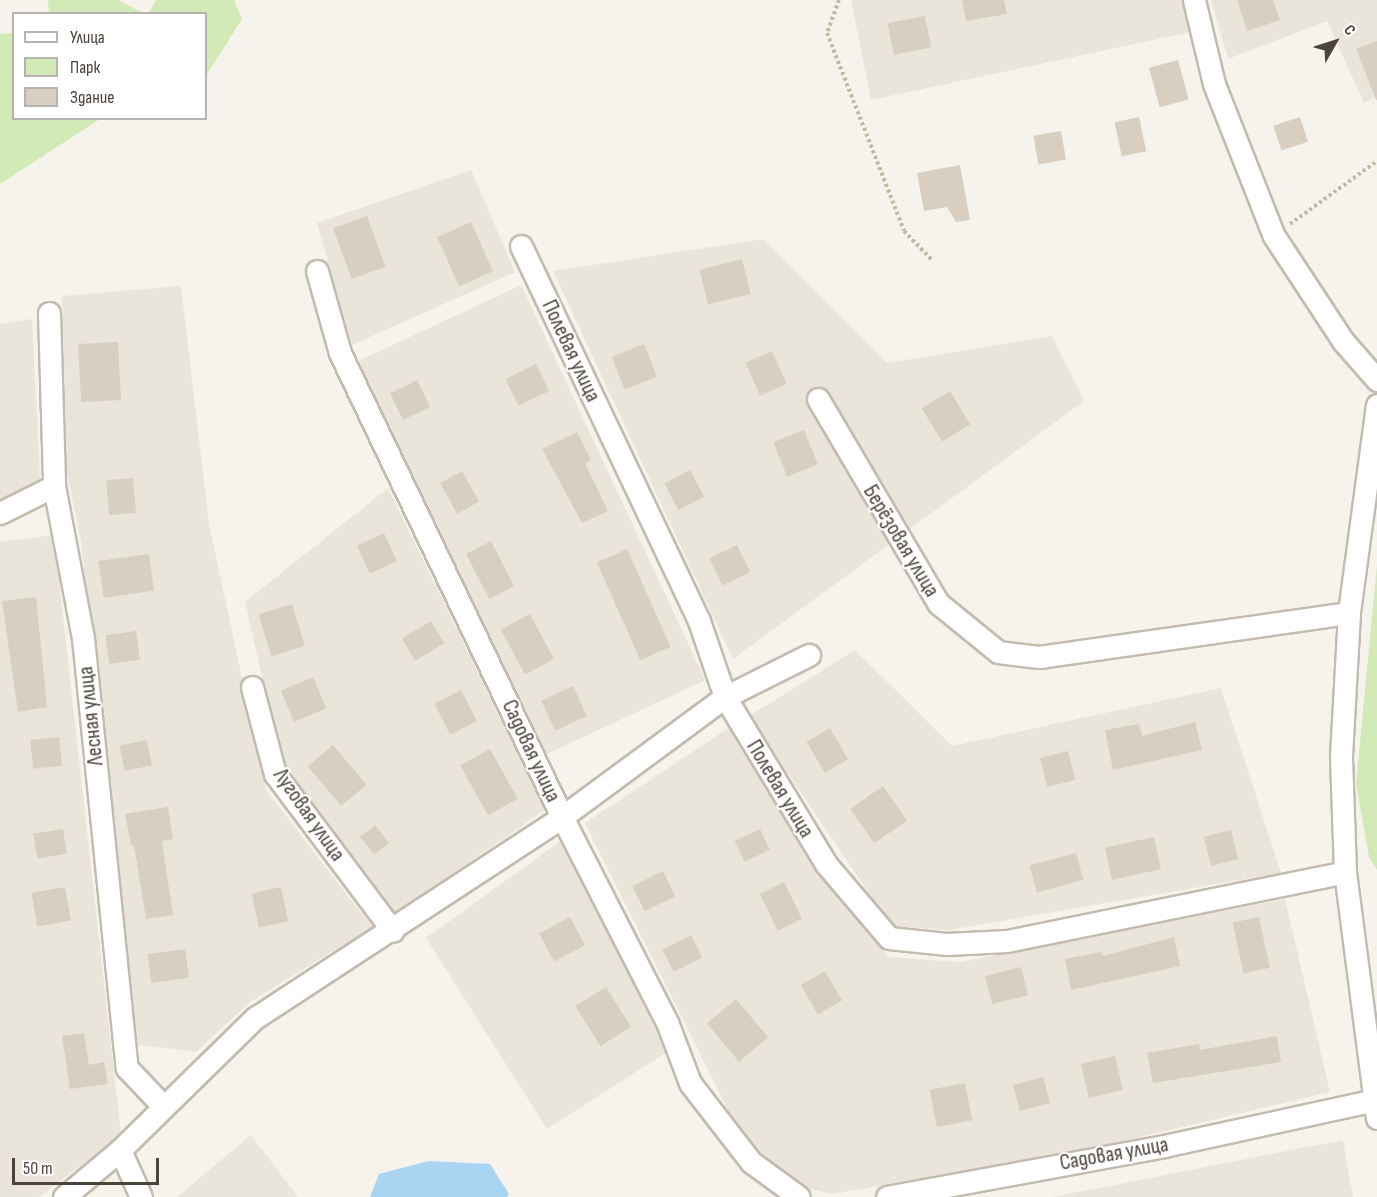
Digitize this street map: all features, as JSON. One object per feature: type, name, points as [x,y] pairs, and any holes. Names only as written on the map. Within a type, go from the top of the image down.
[{"type":"street","points":[[1194,0],[1214,84],[1274,236],[1343,341],[1377,380]]},
{"type":"street","name":"Полевая улица","points":[[521,246],[699,621],[725,696],[826,864],[889,938],[947,944],[1007,941],[1345,872]]},
{"type":"street","name":"Садовая улица","points":[[316,271],[340,353],[562,817],[667,1022],[690,1083],[751,1162],[799,1197]]},
{"type":"street","name":"Лесная улица","points":[[49,313],[54,486],[83,639],[127,1068],[163,1106]]},
{"type":"street","name":"Берёзовая улица","points":[[818,399],[938,603],[998,652],[1039,657],[1191,633],[1349,613]]},
{"type":"street","points":[[1376,1109],[1369,994],[1345,872],[1341,757],[1349,613],[1377,405]]},
{"type":"street","points":[[0,513],[54,486]]},
{"type":"street","points":[[64,1197],[120,1150],[255,1018],[393,931],[562,817],[725,696],[809,655]]},
{"type":"street","name":"Луговая улица","points":[[252,687],[275,774],[393,931]]},
{"type":"street","name":"Садовая улица","points":[[887,1197],[1164,1146],[1340,1106],[1376,1109]]},
{"type":"street","points":[[120,1150],[141,1197]]},
{"type":"path","points":[[839,0],[827,33],[904,231],[932,260]]},
{"type":"path","points":[[1274,236],[1377,161]]},
{"type":"shaded area","points":[[851,0],[1183,0],[1191,32],[871,100]]},
{"type":"shaded area","points":[[1211,0],[1377,0],[1377,96],[1364,103],[1327,21],[1228,59]]},
{"type":"shaded area","points":[[471,170],[515,272],[352,345],[317,223]]},
{"type":"shaded area","points":[[763,239],[887,363],[1052,336],[1084,401],[733,659],[553,271]]},
{"type":"shaded area","points":[[521,285],[705,680],[543,756],[359,361]]},
{"type":"shaded area","points":[[181,286],[209,524],[266,790],[372,927],[250,1002],[196,1052],[133,1044],[81,541],[67,473],[62,296]]},
{"type":"shaded area","points":[[32,319],[40,479],[0,500],[0,324]]},
{"type":"shaded area","points":[[388,488],[545,810],[390,917],[284,773],[245,602]]},
{"type":"shaded area","points":[[54,535],[121,1135],[39,1197],[0,1197],[0,542]]},
{"type":"shaded area","points":[[855,650],[952,746],[1221,688],[1281,873],[949,930],[891,926],[749,716]]},
{"type":"shaded area","points":[[730,727],[834,888],[888,957],[960,962],[1285,899],[1330,1092],[1102,1146],[832,1194],[797,1186],[759,1155],[731,1116],[585,823]]},
{"type":"shaded area","points":[[562,840],[667,1052],[547,1129],[426,938]]},
{"type":"shaded area","points":[[251,1135],[298,1197],[177,1197]]},
{"type":"shaded area","points":[[1343,1140],[1353,1197],[1053,1197]]},
{"type":"green space","points":[[48,0],[118,0],[141,12],[49,12]]},
{"type":"green space","points":[[156,0],[234,0],[242,19],[207,74],[207,12],[150,12]]},
{"type":"green space","points":[[12,33],[12,120],[98,120],[0,184],[0,34]]},
{"type":"green space","points":[[1377,565],[1377,870],[1369,857],[1356,784]]},
{"type":"water","points":[[429,1161],[490,1164],[509,1194],[507,1197],[370,1197],[379,1174]]},
{"type":"building","points":[[962,0],[1004,0],[1007,14],[966,21]]},
{"type":"building","points":[[1237,0],[1273,0],[1280,20],[1247,31]]},
{"type":"building","points":[[925,16],[931,47],[894,55],[888,23]]},
{"type":"building","points":[[1377,41],[1377,100],[1376,100],[1356,49]]},
{"type":"building","points":[[1178,60],[1189,100],[1160,107],[1149,68]]},
{"type":"building","points":[[1139,117],[1146,151],[1122,156],[1115,122]]},
{"type":"building","points":[[1300,117],[1308,142],[1281,150],[1273,126]]},
{"type":"building","points":[[1061,131],[1066,160],[1038,164],[1033,136]]},
{"type":"building","points":[[960,165],[970,220],[956,222],[947,207],[924,211],[917,173]]},
{"type":"building","points":[[367,216],[385,267],[352,279],[333,228]]},
{"type":"building","points":[[471,222],[493,271],[459,286],[437,237]]},
{"type":"building","points":[[742,259],[751,294],[708,305],[699,270]]},
{"type":"building","points":[[118,342],[121,400],[81,402],[78,344]]},
{"type":"building","points":[[644,344],[657,376],[625,390],[612,357]]},
{"type":"building","points":[[772,351],[787,384],[760,396],[746,363]]},
{"type":"building","points":[[536,364],[549,391],[519,406],[505,379]]},
{"type":"building","points":[[417,380],[430,407],[403,420],[390,393]]},
{"type":"building","points":[[950,391],[970,424],[942,441],[922,408]]},
{"type":"building","points":[[804,430],[818,464],[787,477],[773,442]]},
{"type":"building","points":[[577,432],[591,460],[585,463],[608,511],[582,523],[542,449]]},
{"type":"building","points":[[690,470],[704,496],[678,510],[664,484]]},
{"type":"building","points":[[462,471],[479,502],[457,514],[440,483]]},
{"type":"building","points":[[133,478],[136,513],[109,515],[106,480]]},
{"type":"building","points":[[384,533],[397,561],[370,574],[357,546]]},
{"type":"building","points":[[491,541],[514,586],[489,599],[466,554]]},
{"type":"building","points":[[737,545],[750,572],[722,586],[709,559]]},
{"type":"building","points":[[627,549],[671,647],[640,660],[597,562]]},
{"type":"building","points":[[149,554],[154,591],[104,598],[98,561]]},
{"type":"building","points":[[36,597],[47,707],[18,712],[2,601]]},
{"type":"building","points":[[292,604],[305,646],[271,656],[259,614]]},
{"type":"building","points":[[530,614],[554,659],[525,675],[501,629]]},
{"type":"building","points":[[431,621],[444,643],[415,661],[402,639]]},
{"type":"building","points":[[136,631],[140,660],[109,664],[105,635]]},
{"type":"building","points":[[313,677],[326,708],[294,722],[281,691]]},
{"type":"building","points":[[573,686],[587,716],[555,731],[541,701]]},
{"type":"building","points":[[461,690],[477,721],[450,735],[434,704]]},
{"type":"building","points":[[1195,722],[1202,750],[1113,770],[1105,730],[1139,724],[1142,736]]},
{"type":"building","points":[[830,728],[848,759],[825,773],[807,742]]},
{"type":"building","points":[[59,737],[62,766],[33,769],[30,740]]},
{"type":"building","points":[[147,740],[152,766],[124,771],[120,745]]},
{"type":"building","points":[[333,745],[366,785],[341,806],[308,766]]},
{"type":"building","points":[[490,749],[518,799],[488,815],[460,765]]},
{"type":"building","points":[[1068,751],[1075,780],[1047,787],[1040,758]]},
{"type":"building","points":[[883,786],[907,820],[874,843],[850,809]]},
{"type":"building","points":[[168,807],[173,839],[162,841],[173,915],[146,919],[134,845],[131,845],[125,814]]},
{"type":"building","points":[[375,825],[389,843],[374,855],[360,837]]},
{"type":"building","points":[[63,829],[67,854],[37,858],[33,834]]},
{"type":"building","points":[[760,829],[770,850],[744,862],[735,841]]},
{"type":"building","points":[[1231,830],[1238,859],[1211,866],[1204,837]]},
{"type":"building","points":[[1154,837],[1161,869],[1112,880],[1105,847]]},
{"type":"building","points":[[1076,853],[1083,880],[1037,892],[1030,865]]},
{"type":"building","points":[[663,871],[675,896],[645,911],[632,886]]},
{"type":"building","points":[[784,882],[802,919],[778,931],[760,894]]},
{"type":"building","points":[[65,887],[71,920],[37,926],[32,893]]},
{"type":"building","points":[[281,887],[288,921],[259,927],[252,893]]},
{"type":"building","points":[[570,917],[585,945],[554,962],[539,933]]},
{"type":"building","points":[[1259,917],[1270,968],[1243,973],[1233,923]]},
{"type":"building","points":[[691,935],[702,957],[674,972],[662,950]]},
{"type":"building","points":[[1174,937],[1180,966],[1071,990],[1065,959],[1102,952],[1103,956]]},
{"type":"building","points":[[185,949],[189,978],[151,983],[147,954]]},
{"type":"building","points":[[1021,967],[1028,995],[992,1004],[985,976]]},
{"type":"building","points":[[825,971],[842,1000],[818,1014],[801,985]]},
{"type":"building","points":[[606,987],[631,1027],[600,1046],[575,1006]]},
{"type":"building","points":[[736,999],[768,1037],[739,1062],[707,1023]]},
{"type":"building","points":[[84,1033],[89,1065],[104,1062],[108,1084],[70,1089],[62,1036]]},
{"type":"building","points":[[1277,1036],[1281,1062],[1153,1083],[1147,1053],[1199,1044],[1200,1050]]},
{"type":"building","points":[[1115,1056],[1123,1090],[1089,1098],[1081,1064]]},
{"type":"building","points":[[1043,1077],[1050,1103],[1020,1111],[1013,1085]]},
{"type":"building","points":[[965,1083],[972,1120],[937,1127],[930,1090]]}]
